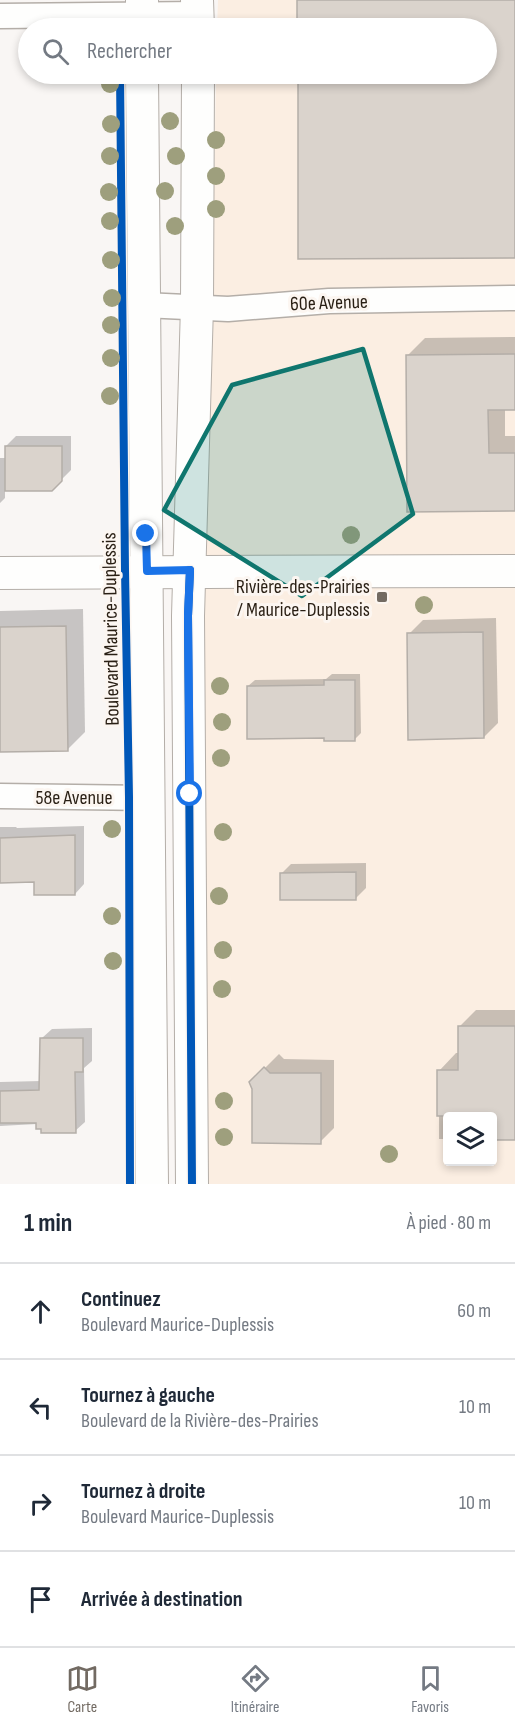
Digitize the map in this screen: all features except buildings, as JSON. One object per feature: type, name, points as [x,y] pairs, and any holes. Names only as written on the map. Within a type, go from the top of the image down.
[{"type":"street","points":[[0,16],[198,14]]},
{"type":"street","name":"Boulevard Maurice-Duplessis","points":[[142,84],[152,1184]]},
{"type":"street","points":[[192,1184],[188,628],[197,306],[198,84]]},
{"type":"street","name":"60e Avenue","points":[[144,306],[197,306],[228,309],[328,301],[515,298]]},
{"type":"street","points":[[0,573],[190,570],[248,573],[515,571]]},
{"type":"street","name":"58e Avenue","points":[[0,796],[149,798]]},
{"type":"highlighted area","points":[[363,349],[413,514],[302,596],[164,510],[232,385]]},
{"type":"shaded area","points":[[218,0],[515,0],[515,1184],[192,1184],[205,341],[213,238],[216,84],[497,84],[497,18],[217,18]]},
{"type":"cycle path","points":[[120,84],[129,797],[130,1184]]},
{"type":"cycle path","points":[[190,570],[188,616],[192,1184]]},
{"type":"place","name":"Rivière-des-Prairies / Maurice-Duplessis","points":[[382,597]]},
{"type":"route","points":[[146,534],[147,571],[190,570],[188,616],[190,794]]}]
